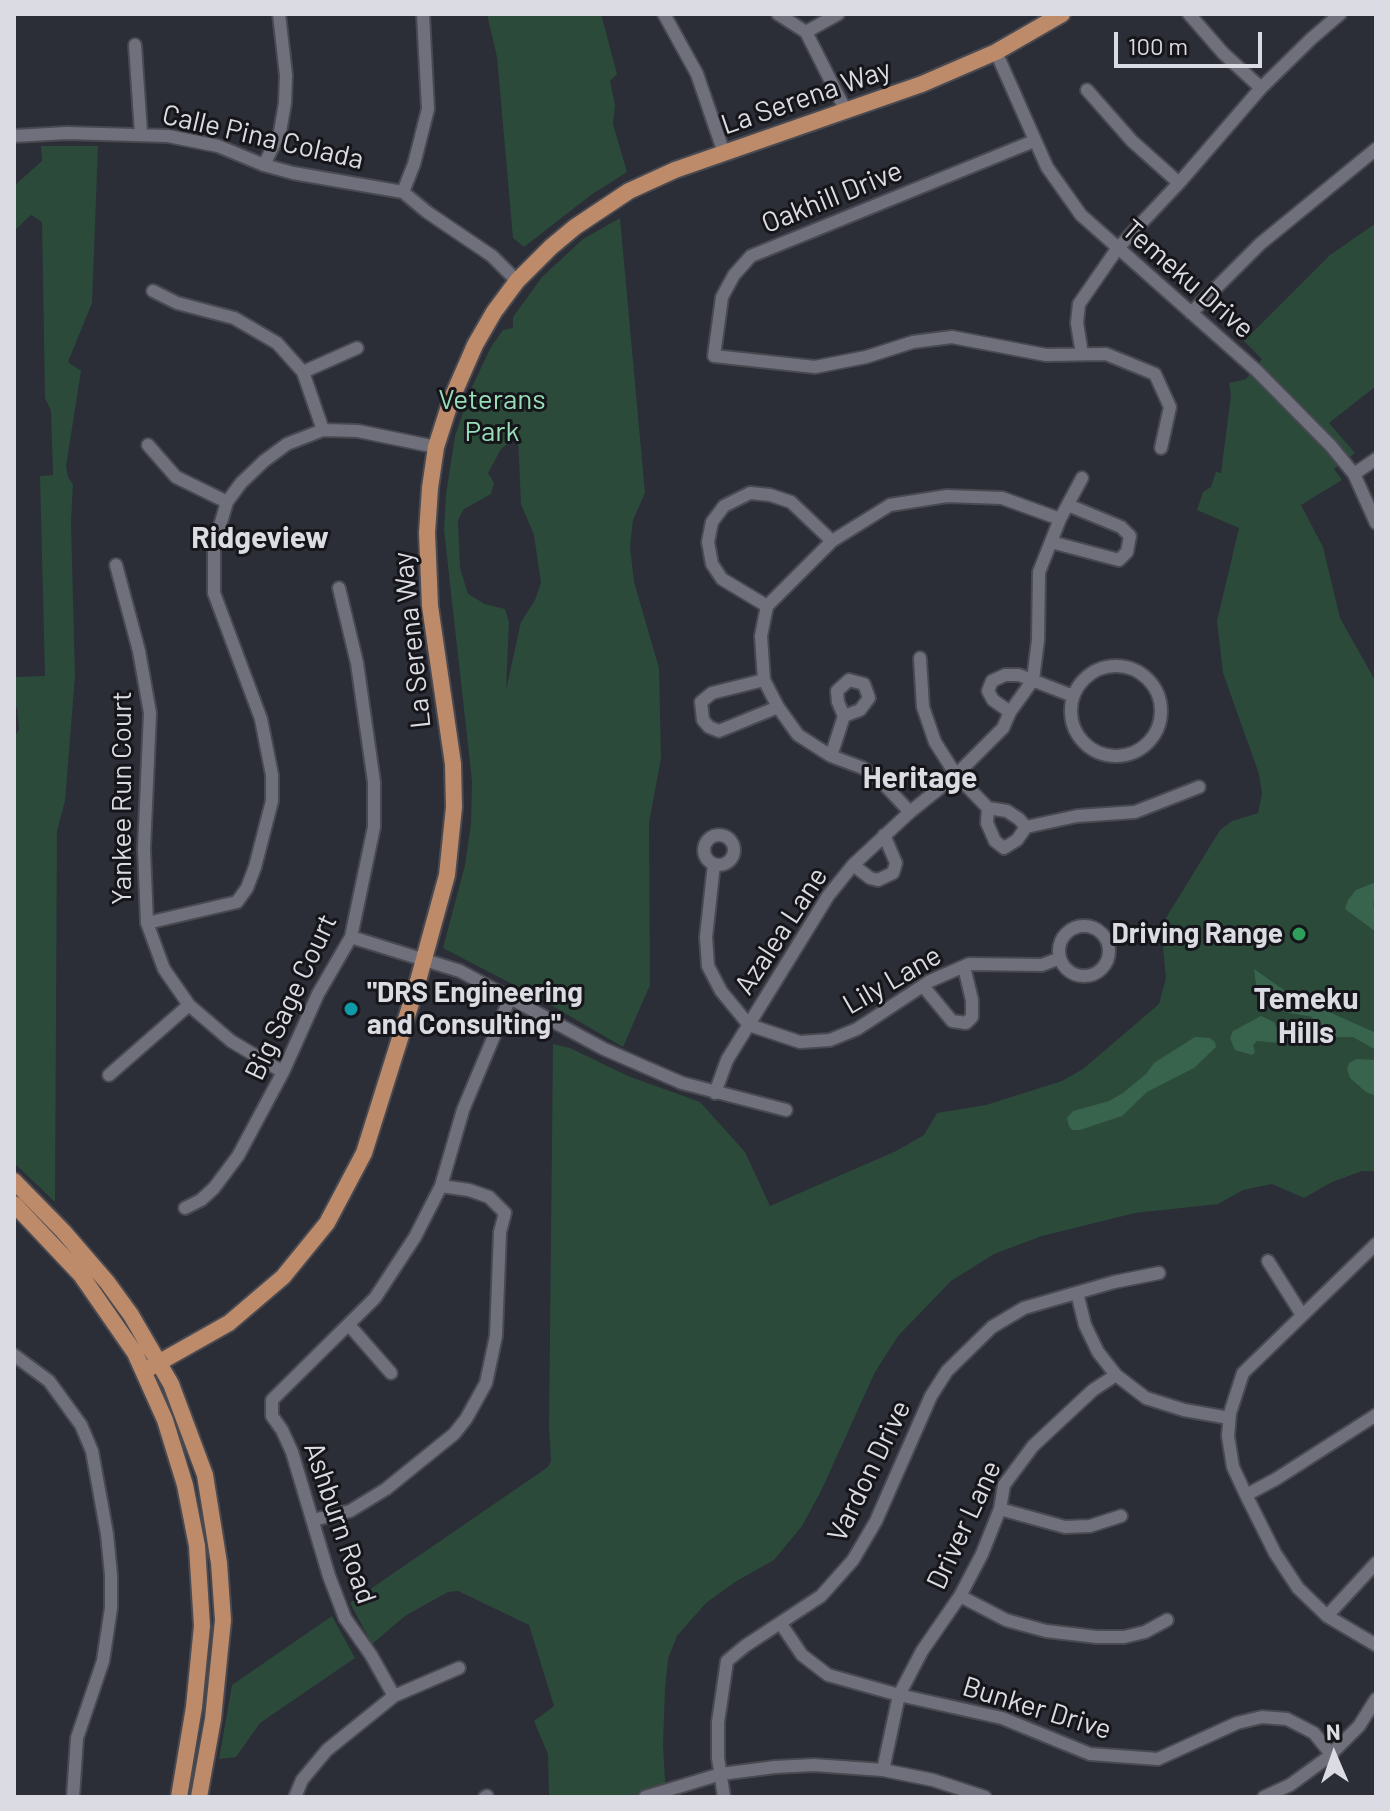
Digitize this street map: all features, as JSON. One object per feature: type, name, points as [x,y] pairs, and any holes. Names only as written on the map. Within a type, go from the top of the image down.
[{"type":"main road","name":"La Serena Way","points":[[152,1366],[229,1323],[283,1277],[327,1223],[364,1153],[444,893],[454,807],[453,764],[430,606],[427,533],[436,447],[451,400],[475,345],[494,312],[517,281],[562,238],[629,191],[675,170],[922,84],[996,52],[1062,14]]},
{"type":"main road","points":[[14,1181],[107,1282],[191,1434],[205,1475],[219,1563],[223,1620],[221,1661],[199,1797]]},
{"type":"main road","points":[[14,1204],[81,1275],[152,1366],[185,1485],[200,1579],[200,1664],[179,1797]]},
{"type":"street","points":[[264,165],[280,132],[285,103],[286,75],[279,14]]},
{"type":"street","points":[[403,192],[417,154],[428,109],[423,14]]},
{"type":"street","points":[[664,14],[697,74],[724,153]]},
{"type":"street","points":[[778,14],[806,32],[846,111]]},
{"type":"street","points":[[806,32],[838,14]]},
{"type":"street","points":[[1189,14],[1223,53],[1261,88]]},
{"type":"street","points":[[1161,448],[1170,407],[1155,374],[1106,354],[1082,354],[1077,323],[1079,304],[1117,249],[1261,88],[1337,15]]},
{"type":"street","points":[[135,45],[141,133]]},
{"type":"street","name":"Temeku Drive","points":[[996,52],[1034,141],[1064,193],[1081,215],[1257,371],[1331,446],[1354,474],[1376,523]]},
{"type":"street","points":[[1087,90],[1132,141],[1179,183]]},
{"type":"street","name":"Calle Pina Colada","points":[[14,136],[141,133],[193,140],[293,173],[403,192],[492,256],[517,281]]},
{"type":"street","name":"Oakhill Drive","points":[[1034,141],[751,256],[734,275],[722,297],[714,356],[815,367],[866,357],[913,342],[952,337],[1046,355],[1082,354]]},
{"type":"street","points":[[1191,313],[1260,244],[1376,149]]},
{"type":"street","points":[[153,291],[177,303],[234,318],[277,343],[303,372],[323,430]]},
{"type":"street","points":[[303,372],[357,348]]},
{"type":"street","points":[[147,923],[237,902],[251,877],[272,801],[272,775],[261,719],[214,593],[214,546],[227,502],[264,461],[287,444],[323,430],[358,431],[436,447]]},
{"type":"street","points":[[148,445],[176,477],[227,502]]},
{"type":"street","points":[[1354,474],[1376,459]]},
{"type":"street","points":[[1033,680],[1038,640],[1039,572],[1060,519],[1082,478]]},
{"type":"street","points":[[767,606],[722,579],[712,564],[708,542],[712,522],[724,506],[750,493],[770,495],[791,502],[832,541]]},
{"type":"street","points":[[910,812],[880,780],[863,768],[831,756],[798,735],[778,707],[764,680],[761,636],[767,606],[832,541],[890,505],[947,496],[1002,498],[1060,519]]},
{"type":"street","points":[[1051,542],[1119,560],[1127,552],[1130,536],[1121,527],[1068,505]]},
{"type":"street","name":"Yankee Run Court","points":[[116,565],[139,651],[150,713],[144,849],[147,923],[164,969],[189,1005],[231,1041],[283,1072]]},
{"type":"street","name":"Big Sage Court","points":[[185,1208],[201,1200],[238,1156],[283,1072],[318,994],[351,937],[374,827],[374,782],[357,663],[339,588]]},
{"type":"street","points":[[920,658],[923,707],[935,742],[956,775],[988,808],[1007,811],[1026,827]]},
{"type":"street","points":[[1121,666],[1136,671],[1148,679],[1157,691],[1161,720],[1156,734],[1146,746],[1134,753],[1119,757],[1104,755],[1080,739],[1073,725],[1073,696],[1092,673],[1106,667],[1121,666]]},
{"type":"street","points":[[1010,712],[993,700],[988,691],[992,681],[1005,675],[1019,675],[1073,696]]},
{"type":"street","points":[[764,680],[712,693],[701,702],[703,720],[719,731],[778,707]]},
{"type":"street","name":"Azalea Lane","points":[[715,1093],[720,1074],[828,896],[853,865],[884,835],[956,775],[1003,728],[1010,712],[1033,680]]},
{"type":"street","points":[[831,756],[844,716]]},
{"type":"street","points":[[988,808],[990,831],[995,841],[1004,848],[1017,840],[1026,827],[1077,816],[1135,812],[1199,787]]},
{"type":"street","points":[[853,865],[870,878],[878,880],[893,873],[896,863],[884,835]]},
{"type":"street","points":[[714,864],[706,937],[708,966],[721,991],[749,1025]]},
{"type":"street","points":[[1092,926],[1109,943],[1108,960],[1103,968],[1088,976],[1071,972],[1060,958],[1060,943],[1069,930],[1076,927],[1092,926]]},
{"type":"street","points":[[351,937],[460,971],[643,1067],[715,1093],[786,1110]]},
{"type":"street","name":"Lily Lane","points":[[749,1025],[800,1042],[830,1040],[857,1029],[923,986],[964,967],[987,964],[1042,965],[1060,958]]},
{"type":"street","points":[[923,986],[952,1021],[966,1023],[972,1017],[972,1008],[964,967]]},
{"type":"street","name":"Ashburn Road","points":[[394,1696],[345,1618],[329,1576],[292,1452],[272,1416],[272,1400],[375,1298],[415,1237],[441,1186],[463,1110],[510,998]]},
{"type":"street","points":[[109,1075],[189,1005]]},
{"type":"street","points":[[313,1520],[350,1511],[379,1495],[454,1434],[486,1383],[496,1336],[500,1232],[505,1213],[489,1197],[441,1186]]},
{"type":"street","points":[[1376,1244],[1243,1373],[1229,1418],[1228,1436],[1233,1467],[1275,1553],[1298,1588],[1327,1616],[1376,1645]]},
{"type":"street","points":[[1268,1261],[1302,1315]]},
{"type":"street","name":"Vardon Drive","points":[[721,1774],[718,1722],[727,1661],[821,1596],[853,1560],[876,1521],[931,1396],[947,1371],[992,1327],[1024,1308],[1159,1273]]},
{"type":"street","points":[[1077,1293],[1085,1325],[1098,1352],[1116,1375],[1146,1398],[1184,1410],[1229,1418]]},
{"type":"street","points":[[349,1325],[391,1373]]},
{"type":"street","points":[[14,1355],[49,1381],[81,1425],[92,1451],[107,1534],[111,1608],[103,1661],[77,1738],[73,1797]]},
{"type":"street","name":"Driver Lane","points":[[883,1770],[899,1695],[922,1651],[960,1596],[982,1554],[1000,1509],[1004,1485],[1033,1446],[1093,1390],[1116,1375]]},
{"type":"street","points":[[1246,1495],[1376,1415]]},
{"type":"street","points":[[1000,1509],[1065,1527],[1090,1526],[1121,1516]]},
{"type":"street","points":[[1327,1616],[1376,1563]]},
{"type":"street","points":[[960,1596],[1006,1620],[1046,1631],[1084,1636],[1124,1637],[1145,1632],[1167,1620]]},
{"type":"street","name":"Bunker Drive","points":[[781,1624],[802,1655],[828,1675],[1002,1718],[1090,1754],[1158,1759],[1237,1723],[1262,1717],[1287,1719],[1314,1733],[1331,1754]]},
{"type":"street","points":[[295,1797],[302,1780],[327,1750],[394,1696],[459,1668]]},
{"type":"street","points":[[1264,1797],[1290,1785],[1331,1754],[1359,1726],[1376,1699]]},
{"type":"street","points":[[645,1797],[721,1774],[814,1765],[883,1770],[933,1780],[985,1797]]},
{"type":"street","points":[[721,1774],[724,1797]]},
{"type":"green space","points":[[487,14],[601,14],[617,74],[610,81],[615,105],[613,124],[627,172],[591,195],[524,247],[513,238],[497,57]]},
{"type":"green space","points":[[41,146],[98,146],[92,303],[68,362],[81,371],[66,466],[73,484],[75,676],[65,801],[57,831],[55,1202],[14,1163],[14,736],[19,730],[14,704],[14,677],[45,676],[40,476],[53,475],[51,411],[45,398],[42,222],[31,215],[14,231],[14,186],[42,161]]},
{"type":"green space","name":"Veterans Park","points":[[620,218],[645,493],[633,520],[630,547],[634,582],[659,668],[661,758],[649,823],[650,985],[623,1047],[443,948],[465,865],[471,823],[472,781],[444,530],[455,436],[471,389],[491,347],[503,330],[513,328],[513,317],[542,277],[583,239]],"holes":[[[518,435],[521,504],[534,535],[541,583],[535,600],[521,622],[506,690],[509,622],[505,609],[485,604],[468,594],[460,568],[458,520],[464,509],[491,494],[494,483],[488,473],[501,449]]]},
{"type":"green space","points":[[1376,223],[1376,386],[1329,423],[1355,453],[1334,469],[1342,480],[1301,505],[1323,547],[1340,618],[1376,682],[1376,1171],[1362,1171],[1332,1182],[1304,1198],[1272,1184],[1243,1190],[1218,1204],[1135,1213],[1042,1236],[994,1254],[951,1281],[898,1336],[875,1372],[802,1526],[774,1560],[706,1603],[677,1636],[668,1659],[665,1690],[663,1744],[666,1797],[549,1797],[548,1754],[534,1721],[554,1706],[529,1625],[458,1591],[448,1592],[405,1616],[372,1644],[350,1603],[548,1467],[551,1461],[553,1044],[570,1048],[628,1076],[700,1102],[745,1152],[770,1206],[896,1151],[924,1135],[937,1113],[986,1105],[1062,1081],[1083,1069],[1159,1004],[1166,978],[1161,926],[1220,830],[1232,821],[1258,813],[1262,794],[1259,774],[1223,673],[1217,621],[1239,528],[1197,510],[1203,492],[1211,487],[1216,472],[1221,473],[1231,395],[1229,383],[1246,379],[1262,359],[1244,341],[1330,255]]},
{"type":"green space","points":[[1376,882],[1373,904],[1376,932],[1345,909],[1356,890]]},
{"type":"green space","points":[[1254,969],[1291,995],[1376,1033],[1376,1050],[1353,1037],[1330,1037],[1320,1032],[1312,1017],[1285,1012],[1262,1003]]},
{"type":"green space","points":[[1261,1016],[1274,1022],[1282,1038],[1278,1043],[1257,1041],[1253,1045],[1255,1052],[1252,1055],[1235,1050],[1230,1038],[1233,1031]]},
{"type":"green space","points":[[1195,1037],[1210,1038],[1216,1047],[1194,1068],[1147,1092],[1122,1116],[1080,1130],[1072,1130],[1069,1126],[1067,1118],[1073,1111],[1109,1101],[1123,1093],[1154,1063]]},
{"type":"green space","points":[[1357,1059],[1376,1060],[1376,1096],[1366,1092],[1350,1078],[1349,1063]]},
{"type":"green space","points":[[332,1616],[355,1658],[260,1723],[236,1757],[219,1759],[232,1685]]},
{"type":"place","name":"Driving Range","points":[[1299,934]]},
{"type":"place","name":"\"DRS Engineering and Consulting\"","points":[[351,1009]]},
{"type":"district","name":"Ridgeview","points":[[260,538]]},
{"type":"district","name":"Heritage","points":[[920,778]]},
{"type":"district","name":"Temeku Hills","points":[[1306,1016]]}]
